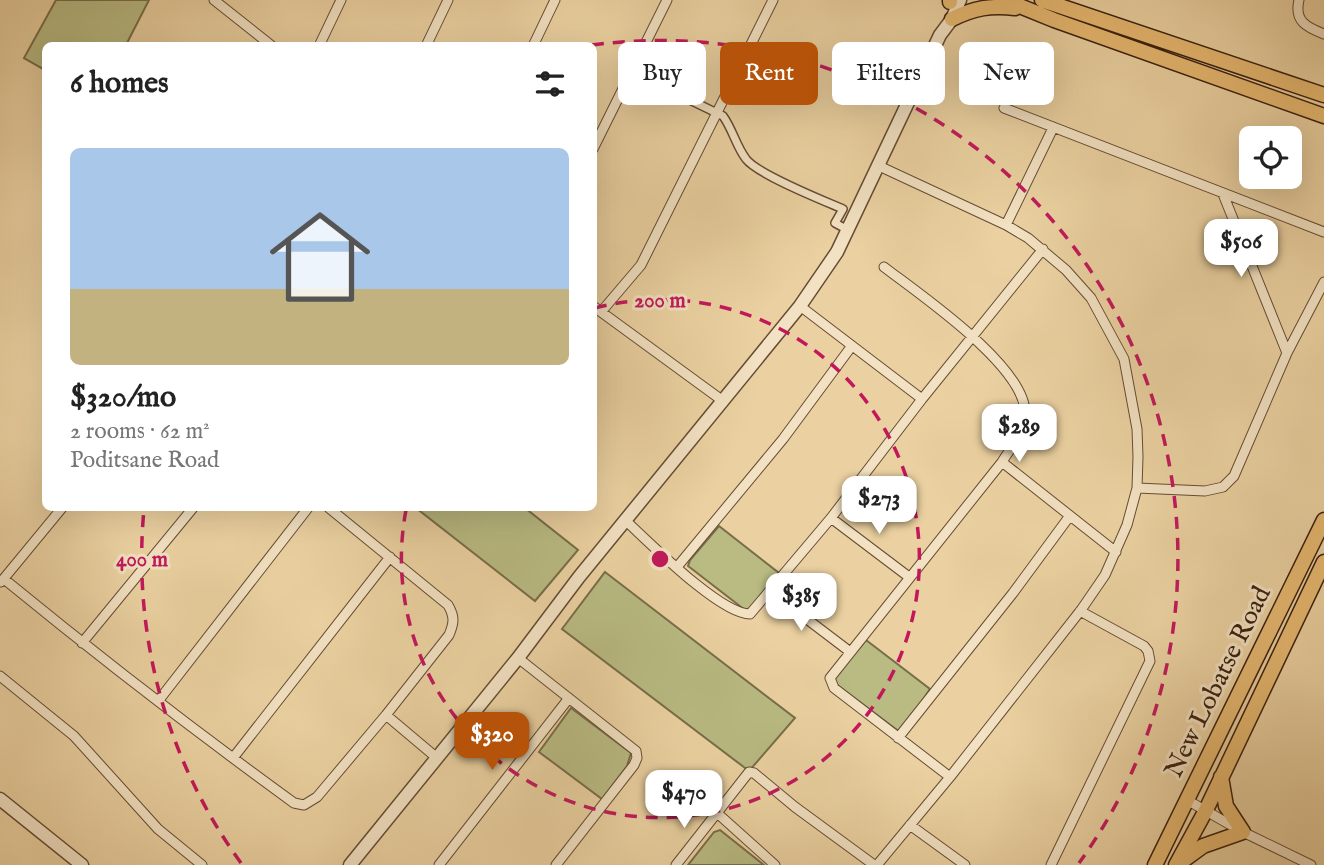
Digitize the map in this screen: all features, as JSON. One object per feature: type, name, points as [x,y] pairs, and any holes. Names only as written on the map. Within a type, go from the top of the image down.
[{"type":"main road","points":[[1005,0],[1324,116]]},
{"type":"main road","points":[[1042,0],[1324,95]]},
{"type":"main road","points":[[952,19],[980,7],[996,5],[1027,9]]},
{"type":"main road","name":"New Lobatse Road","points":[[1155,865],[1324,520]]},
{"type":"main road","name":"New Lobatse Road","points":[[1177,865],[1324,562]]},
{"type":"main road","points":[[1177,865],[1203,846],[1243,832],[1226,806],[1221,777]]},
{"type":"street","points":[[214,0],[267,42]]},
{"type":"street","points":[[228,11],[233,0]]},
{"type":"street","points":[[321,42],[341,0]]},
{"type":"street","points":[[428,42],[448,0]]},
{"type":"street","points":[[535,42],[555,0]]},
{"type":"street","points":[[645,42],[667,0]]},
{"type":"street","points":[[723,401],[597,309],[641,265],[773,0]]},
{"type":"street","points":[[1299,0],[1297,12],[1300,20],[1311,29],[1324,34]]},
{"type":"street","points":[[350,865],[518,658],[579,576],[800,306],[838,252],[940,35],[952,19],[953,1]]},
{"type":"street","points":[[940,35],[940,26],[953,1]]},
{"type":"street","points":[[597,141],[618,96]]},
{"type":"street","points":[[701,105],[718,113],[731,127],[739,148],[754,167],[843,209],[835,223],[848,230]]},
{"type":"street","points":[[1004,108],[1324,232]]},
{"type":"street","points":[[1006,225],[1053,128]]},
{"type":"street","points":[[676,865],[747,773],[753,772],[795,807],[876,865],[950,777],[1080,611],[1105,575],[1127,525],[1137,488],[1137,429],[1124,359],[1091,298],[1043,249],[1006,225],[879,166]]},
{"type":"street","points":[[1223,194],[1287,353]]},
{"type":"street","points":[[625,520],[677,568],[732,610],[750,614],[831,518],[922,399],[1043,249]]},
{"type":"street","points":[[884,267],[973,335],[1017,387],[1024,402],[1023,429],[1002,462],[832,673],[831,684],[950,777]]},
{"type":"street","points":[[1137,488],[1205,491],[1223,487],[1234,475],[1287,353],[1324,282]]},
{"type":"street","points":[[800,306],[922,399]]},
{"type":"street","points":[[677,568],[783,439],[851,347]]},
{"type":"street","points":[[1002,462],[1115,552]]},
{"type":"street","points":[[60,511],[2,581],[233,758],[294,803],[304,805],[317,797],[386,715],[449,635],[454,624],[454,614],[447,605],[333,511]]},
{"type":"street","points":[[82,643],[191,511]]},
{"type":"street","points":[[159,700],[306,511]]},
{"type":"street","points":[[898,738],[1069,517]]},
{"type":"street","points":[[831,518],[909,577]]},
{"type":"street","points":[[233,758],[390,557]]},
{"type":"street","points":[[770,591],[849,651]]},
{"type":"street","points":[[1051,865],[1150,661],[1148,650],[1144,646],[1080,611]]},
{"type":"street","points":[[518,658],[636,751],[634,765],[559,861],[571,865]]},
{"type":"street","points":[[0,676],[74,736],[158,829],[202,865]]},
{"type":"street","points":[[439,865],[569,698]]},
{"type":"street","points":[[386,715],[437,758]]},
{"type":"street","points":[[0,799],[82,865]]},
{"type":"street","points":[[1187,800],[1243,832],[1311,865]]},
{"type":"street","points":[[716,812],[775,865]]},
{"type":"street","points":[[910,825],[965,865]]},
{"type":"green space","points":[[56,0],[149,0],[128,42],[42,42],[42,68],[24,58]]},
{"type":"green space","points":[[420,511],[529,511],[578,550],[535,601]]},
{"type":"green space","points":[[719,526],[779,573],[752,610],[745,610],[688,566]]},
{"type":"green space","points":[[605,572],[795,718],[749,771],[562,629]]},
{"type":"green space","points":[[866,640],[930,689],[901,733],[836,684],[834,678]]},
{"type":"green space","points":[[571,708],[631,753],[627,766],[602,799],[539,752]]},
{"type":"green space","points":[[720,830],[764,865],[688,865],[714,832]]}]
